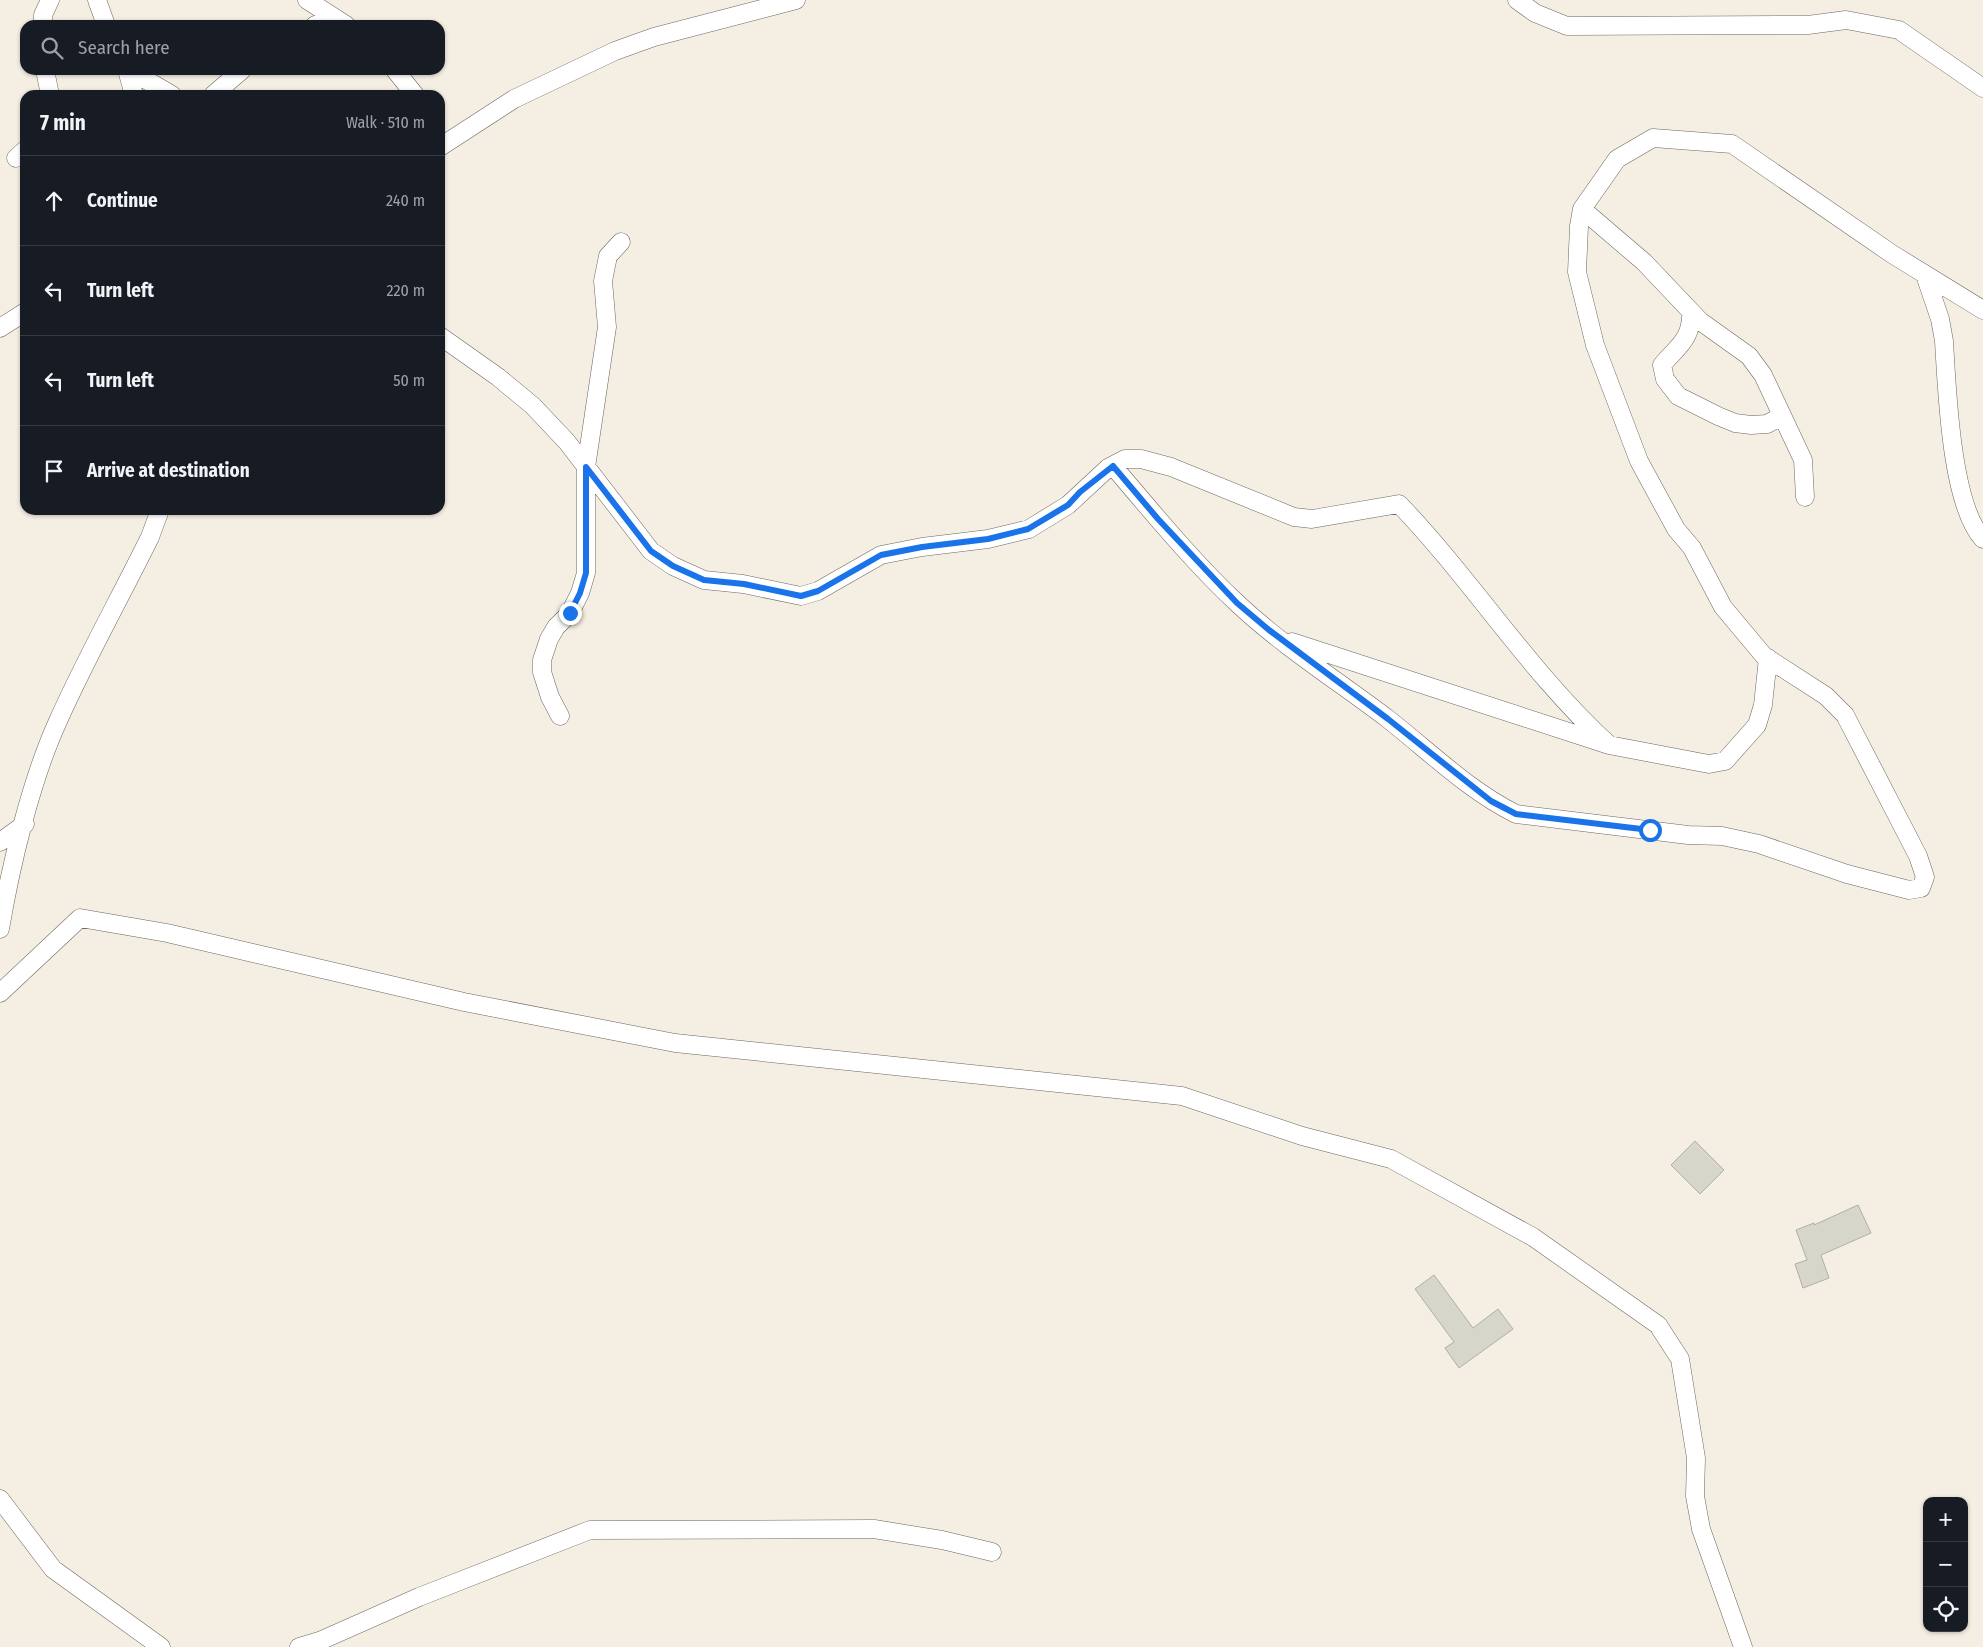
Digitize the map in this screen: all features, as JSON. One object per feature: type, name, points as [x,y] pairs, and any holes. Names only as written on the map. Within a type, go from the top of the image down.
[{"type":"street","points":[[43,20],[43,15],[50,0]]},
{"type":"street","points":[[97,0],[104,20]]},
{"type":"street","points":[[308,0],[339,20]]},
{"type":"street","points":[[445,144],[514,100],[616,52],[654,37],[796,0]]},
{"type":"street","points":[[1517,0],[1535,13],[1567,26],[1808,25],[1846,20],[1899,30],[1983,88]]},
{"type":"street","points":[[46,75],[49,90]]},
{"type":"street","points":[[129,75],[133,90]]},
{"type":"street","points":[[137,75],[163,90]]},
{"type":"street","points":[[220,90],[236,75]]},
{"type":"street","points":[[399,75],[411,90]]},
{"type":"street","points":[[1113,466],[1201,566],[1237,603],[1278,637],[1388,719],[1491,801],[1516,814],[1688,835],[1722,836],[1759,844],[1847,874],[1909,890],[1920,888],[1925,877],[1918,856],[1845,715],[1826,696],[1757,649],[1723,607],[1692,548],[1676,529],[1639,461],[1595,345],[1579,281],[1577,272],[1579,226],[1582,209],[1616,160],[1653,138],[1732,144],[1925,275],[1983,310]]},
{"type":"street","points":[[1582,209],[1644,262],[1691,312],[1749,356],[1763,375],[1803,460],[1805,497]]},
{"type":"street","points":[[560,716],[550,697],[542,672],[542,660],[548,639],[556,627],[570,613],[580,593],[586,573],[586,467],[607,327],[603,281],[608,256],[621,242]]},
{"type":"street","points":[[1925,275],[1940,319],[1944,341],[1958,485],[1966,512],[1983,539]]},
{"type":"street","points":[[1691,312],[1692,326],[1682,345],[1662,365],[1665,379],[1678,396],[1735,423],[1767,424],[1782,416]]},
{"type":"street","points":[[0,328],[20,315]]},
{"type":"street","points":[[445,340],[498,377],[533,406],[567,442],[608,498],[651,551],[673,566],[704,580],[744,584],[801,596],[818,591],[881,555],[922,547],[988,539],[1028,529],[1068,505],[1080,492],[1125,459],[1141,459],[1171,467],[1294,517],[1312,519],[1398,504],[1432,539],[1514,644],[1582,721],[1609,746]]},
{"type":"street","points":[[0,929],[7,890],[25,824],[58,722],[150,537],[158,515]]},
{"type":"street","points":[[1278,637],[1609,746],[1702,762],[1725,761],[1757,725],[1764,696],[1768,658]]},
{"type":"street","points":[[0,842],[25,824]]},
{"type":"street","points":[[0,993],[80,918],[167,933],[464,1002],[674,1043],[1182,1096],[1302,1136],[1391,1159],[1533,1236],[1658,1325],[1680,1359],[1696,1458],[1695,1496],[1700,1529],[1743,1647]]},
{"type":"street","points":[[0,1499],[53,1569],[161,1647]]},
{"type":"street","points":[[299,1647],[322,1640],[419,1597],[590,1530],[874,1529],[942,1540],[992,1552]]},
{"type":"building","points":[[1695,1141],[1724,1170],[1700,1194],[1671,1165]]},
{"type":"building","points":[[1858,1205],[1871,1233],[1821,1255],[1829,1278],[1803,1288],[1795,1264],[1807,1260],[1796,1230],[1814,1223],[1814,1225]]},
{"type":"building","points":[[1434,1275],[1473,1328],[1498,1309],[1513,1329],[1459,1368],[1445,1348],[1454,1342],[1415,1289]]},
{"type":"route","points":[[570,613],[580,593],[586,573],[586,467],[651,551],[673,566],[704,580],[744,584],[801,596],[818,591],[881,555],[899,550],[988,539],[1028,529],[1068,505],[1080,492],[1108,468],[1113,466],[1158,519],[1237,603],[1269,630],[1388,719],[1491,801],[1516,814],[1650,830]]}]
